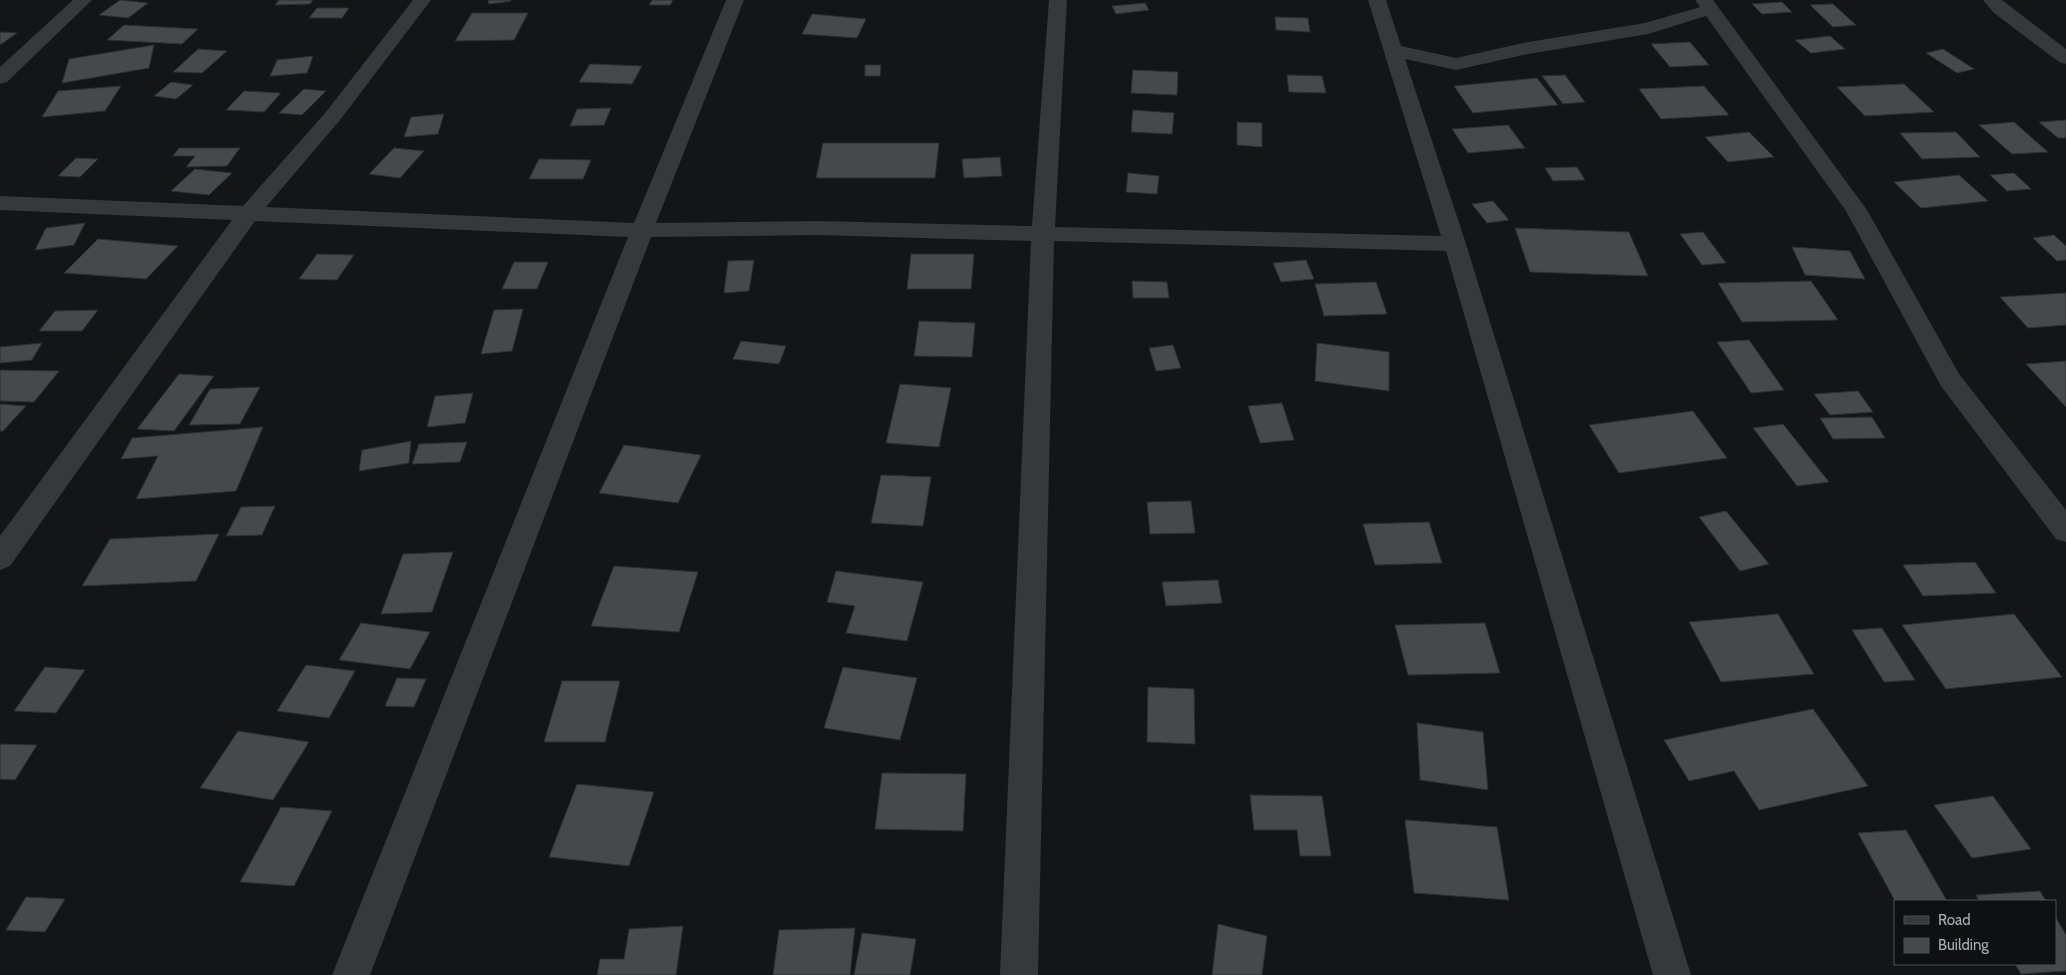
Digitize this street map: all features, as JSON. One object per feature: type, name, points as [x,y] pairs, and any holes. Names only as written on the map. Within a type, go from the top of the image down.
[{"type":"street","points":[[0,78],[83,0]]},
{"type":"street","points":[[0,558],[248,214],[333,116],[422,0]]},
{"type":"street","points":[[351,975],[642,230],[735,0]]},
{"type":"street","points":[[1019,975],[1043,235],[1058,0]]},
{"type":"street","points":[[1377,0],[1455,244],[1672,975]]},
{"type":"street","points":[[1992,0],[2000,10],[2066,58]]},
{"type":"street","points":[[1392,49],[1439,62],[1456,64],[1523,49],[1648,28],[1707,4],[1856,210],[1950,380],[2066,531]]},
{"type":"street","points":[[0,203],[642,230],[817,228],[1455,244]]},
{"type":"building","points":[[120,0],[148,3],[128,18],[99,15]]},
{"type":"building","points":[[279,0],[313,0],[310,4],[275,5]]},
{"type":"building","points":[[488,0],[511,0],[511,1],[489,4]]},
{"type":"building","points":[[652,0],[673,0],[670,5],[649,5]]},
{"type":"building","points":[[1782,2],[1792,12],[1762,14],[1752,4]]},
{"type":"building","points":[[1145,3],[1149,10],[1116,14],[1112,6]]},
{"type":"building","points":[[1833,4],[1856,25],[1833,27],[1810,5]]},
{"type":"building","points":[[317,8],[349,8],[342,18],[309,18]]},
{"type":"building","points":[[472,13],[528,13],[514,40],[455,41]]},
{"type":"building","points":[[812,14],[866,19],[857,38],[802,34]]},
{"type":"building","points":[[1275,17],[1308,18],[1310,32],[1276,30]]},
{"type":"building","points":[[124,25],[198,29],[182,44],[107,40]]},
{"type":"building","points":[[0,32],[17,33],[0,45]]},
{"type":"building","points":[[1830,36],[1845,49],[1811,53],[1795,40]]},
{"type":"building","points":[[1690,42],[1709,65],[1670,67],[1651,44]]},
{"type":"building","points":[[154,45],[149,68],[62,83],[69,59]]},
{"type":"building","points":[[198,49],[227,51],[202,73],[173,72]]},
{"type":"building","points":[[1943,49],[1974,69],[1957,73],[1926,53]]},
{"type":"building","points":[[313,56],[307,73],[270,76],[277,60]]},
{"type":"building","points":[[590,64],[642,66],[632,84],[579,82]]},
{"type":"building","points":[[865,65],[881,65],[880,76],[865,76]]},
{"type":"building","points":[[1133,70],[1178,72],[1177,95],[1131,93]]},
{"type":"building","points":[[1287,75],[1322,76],[1326,93],[1289,92]]},
{"type":"building","points":[[1565,75],[1585,102],[1563,104],[1542,76]]},
{"type":"building","points":[[1537,78],[1558,105],[1473,113],[1454,86]]},
{"type":"building","points":[[171,82],[193,85],[176,99],[154,96]]},
{"type":"building","points":[[1904,84],[1934,112],[1865,116],[1837,87]]},
{"type":"building","points":[[121,86],[105,111],[42,117],[58,91]]},
{"type":"building","points":[[1704,86],[1729,115],[1661,119],[1639,89]]},
{"type":"building","points":[[304,89],[326,91],[302,115],[279,113]]},
{"type":"building","points":[[244,91],[281,93],[264,112],[226,110]]},
{"type":"building","points":[[611,108],[604,125],[570,126],[577,109]]},
{"type":"building","points":[[1133,110],[1174,113],[1172,134],[1131,132]]},
{"type":"building","points":[[444,114],[438,134],[404,137],[411,117]]},
{"type":"building","points":[[2066,120],[2066,138],[2058,138],[2039,122]]},
{"type":"building","points":[[1237,122],[1262,123],[1262,147],[1237,145]]},
{"type":"building","points":[[2014,122],[2048,152],[2012,154],[1979,125]]},
{"type":"building","points":[[1508,125],[1525,148],[1468,153],[1452,129]]},
{"type":"building","points":[[1749,132],[1774,157],[1728,162],[1705,137]]},
{"type":"building","points":[[1956,132],[1980,157],[1922,159],[1900,133]]},
{"type":"building","points":[[823,143],[939,143],[935,178],[816,178]]},
{"type":"building","points":[[179,148],[240,148],[227,166],[186,167],[195,156],[173,156]]},
{"type":"building","points":[[394,148],[424,151],[400,178],[369,174]]},
{"type":"building","points":[[1000,157],[1002,176],[964,178],[962,159]]},
{"type":"building","points":[[76,158],[98,159],[80,177],[58,176]]},
{"type":"building","points":[[539,159],[591,160],[583,179],[529,179]]},
{"type":"building","points":[[1577,167],[1585,180],[1553,181],[1545,168]]},
{"type":"building","points":[[195,169],[232,173],[209,195],[171,191]]},
{"type":"building","points":[[1128,173],[1159,176],[1157,194],[1126,192]]},
{"type":"building","points":[[2014,173],[2031,189],[2007,191],[1990,175]]},
{"type":"building","points":[[1959,175],[1988,201],[1921,208],[1894,182]]},
{"type":"building","points":[[1493,201],[1509,220],[1487,223],[1472,204]]},
{"type":"building","points":[[85,223],[74,245],[35,250],[46,228]]},
{"type":"building","points":[[1515,228],[1629,232],[1648,276],[1530,272]]},
{"type":"building","points":[[1703,232],[1726,263],[1702,265],[1680,234]]},
{"type":"building","points":[[2054,235],[2066,246],[2066,260],[2057,261],[2033,238]]},
{"type":"building","points":[[98,239],[178,246],[146,279],[64,273]]},
{"type":"building","points":[[1792,247],[1850,251],[1865,279],[1805,275]]},
{"type":"building","points":[[317,254],[354,255],[337,280],[299,279]]},
{"type":"building","points":[[911,254],[974,254],[971,289],[907,289]]},
{"type":"building","points":[[754,260],[749,291],[724,293],[728,261]]},
{"type":"building","points":[[1306,260],[1314,279],[1281,282],[1273,263]]},
{"type":"building","points":[[514,262],[548,262],[537,289],[502,289]]},
{"type":"building","points":[[1132,281],[1167,282],[1169,298],[1133,298]]},
{"type":"building","points":[[1811,281],[1838,320],[1742,322],[1718,283]]},
{"type":"building","points":[[1376,282],[1387,314],[1324,316],[1315,284]]},
{"type":"building","points":[[2066,293],[2066,325],[2028,328],[2000,297]]},
{"type":"building","points":[[523,309],[512,351],[481,354],[494,310]]},
{"type":"building","points":[[98,310],[82,331],[39,331],[55,311]]},
{"type":"building","points":[[919,321],[975,323],[972,357],[914,356]]},
{"type":"building","points":[[1749,340],[1784,390],[1751,393],[1717,342]]},
{"type":"building","points":[[741,341],[786,346],[779,364],[733,359]]},
{"type":"building","points":[[42,343],[32,360],[0,363],[0,347]]},
{"type":"building","points":[[1317,343],[1389,352],[1389,391],[1315,381]]},
{"type":"building","points":[[1173,345],[1181,368],[1156,371],[1149,348]]},
{"type":"building","points":[[2066,361],[2066,407],[2026,364]]},
{"type":"building","points":[[0,370],[59,371],[34,402],[0,401]]},
{"type":"building","points":[[179,374],[214,376],[174,431],[137,429]]},
{"type":"building","points":[[900,384],[951,388],[939,447],[886,443]]},
{"type":"building","points":[[260,387],[240,424],[189,425],[210,389]]},
{"type":"building","points":[[1858,391],[1873,412],[1830,415],[1814,394]]},
{"type":"building","points":[[473,393],[465,423],[427,427],[435,396]]},
{"type":"building","points":[[1282,403],[1294,440],[1260,443],[1248,406]]},
{"type":"building","points":[[0,404],[26,406],[3,431],[0,431]]},
{"type":"building","points":[[1693,411],[1727,458],[1619,473],[1589,425]]},
{"type":"building","points":[[1872,417],[1885,438],[1833,439],[1820,418]]},
{"type":"building","points":[[1783,424],[1829,482],[1797,486],[1753,428]]},
{"type":"building","points":[[263,427],[236,491],[136,499],[158,456],[121,459],[132,438]]},
{"type":"building","points":[[411,441],[409,463],[359,471],[362,450]]},
{"type":"building","points":[[467,442],[460,462],[412,464],[419,444]]},
{"type":"building","points":[[624,445],[701,455],[678,503],[599,493]]},
{"type":"building","points":[[881,475],[931,477],[923,526],[871,523]]},
{"type":"building","points":[[1191,501],[1195,533],[1150,534],[1147,502]]},
{"type":"building","points":[[275,506],[262,535],[226,536],[241,507]]},
{"type":"building","points":[[1726,511],[1769,564],[1740,571],[1699,517]]},
{"type":"building","points":[[1429,522],[1442,563],[1375,565],[1363,524]]},
{"type":"building","points":[[219,534],[196,581],[82,586],[110,539]]},
{"type":"building","points":[[453,552],[432,612],[381,614],[403,554]]},
{"type":"building","points":[[1975,562],[1996,593],[1923,596],[1903,565]]},
{"type":"building","points":[[614,566],[698,572],[679,632],[591,626]]},
{"type":"building","points":[[836,571],[923,582],[907,641],[846,633],[855,606],[827,602]]},
{"type":"building","points":[[1218,580],[1222,603],[1166,606],[1162,582]]},
{"type":"building","points":[[1778,614],[1814,674],[1721,682],[1689,622]]},
{"type":"building","points":[[2014,614],[2062,677],[1946,689],[1902,625]]},
{"type":"building","points":[[361,623],[430,632],[410,669],[339,660]]},
{"type":"building","points":[[1485,623],[1500,673],[1408,675],[1395,625]]},
{"type":"building","points":[[1882,628],[1915,680],[1884,682],[1852,630]]},
{"type":"building","points":[[306,665],[355,671],[329,718],[277,711]]},
{"type":"building","points":[[45,667],[85,670],[56,713],[14,711]]},
{"type":"building","points":[[843,667],[917,678],[900,740],[824,728]]},
{"type":"building","points":[[397,678],[426,679],[414,707],[385,706]]},
{"type":"building","points":[[562,681],[620,681],[605,742],[544,742]]},
{"type":"building","points":[[1148,687],[1194,689],[1195,744],[1147,742]]},
{"type":"building","points":[[1813,709],[1868,786],[1759,810],[1734,771],[1689,781],[1664,740]]},
{"type":"building","points":[[1417,723],[1483,732],[1488,790],[1420,780]]},
{"type":"building","points":[[238,731],[309,742],[273,800],[200,788]]},
{"type":"building","points":[[0,744],[37,745],[15,780],[0,779]]},
{"type":"building","points":[[882,773],[966,774],[963,831],[875,829]]},
{"type":"building","points":[[577,784],[654,792],[629,866],[549,857]]},
{"type":"building","points":[[1250,795],[1322,796],[1331,856],[1300,856],[1297,830],[1254,830]]},
{"type":"building","points":[[1993,796],[2031,849],[1972,858],[1934,805]]},
{"type":"building","points":[[281,807],[332,811],[294,886],[240,882]]},
{"type":"building","points":[[1405,820],[1497,827],[1509,900],[1414,893]]},
{"type":"building","points":[[1906,830],[1946,900],[1894,900],[1858,833]]},
{"type":"building","points":[[2040,891],[2045,900],[1978,900],[1976,895]]},
{"type":"building","points":[[26,897],[65,899],[45,932],[6,930]]},
{"type":"building","points":[[2056,918],[2066,935],[2066,971],[2021,974],[2016,965],[2056,965]]},
{"type":"building","points":[[1218,924],[1267,936],[1262,975],[1212,975]]},
{"type":"building","points":[[683,926],[676,975],[597,975],[600,959],[624,959],[629,929]]},
{"type":"building","points":[[855,928],[850,975],[773,975],[779,930]]},
{"type":"building","points":[[862,933],[916,939],[910,975],[854,975]]}]
